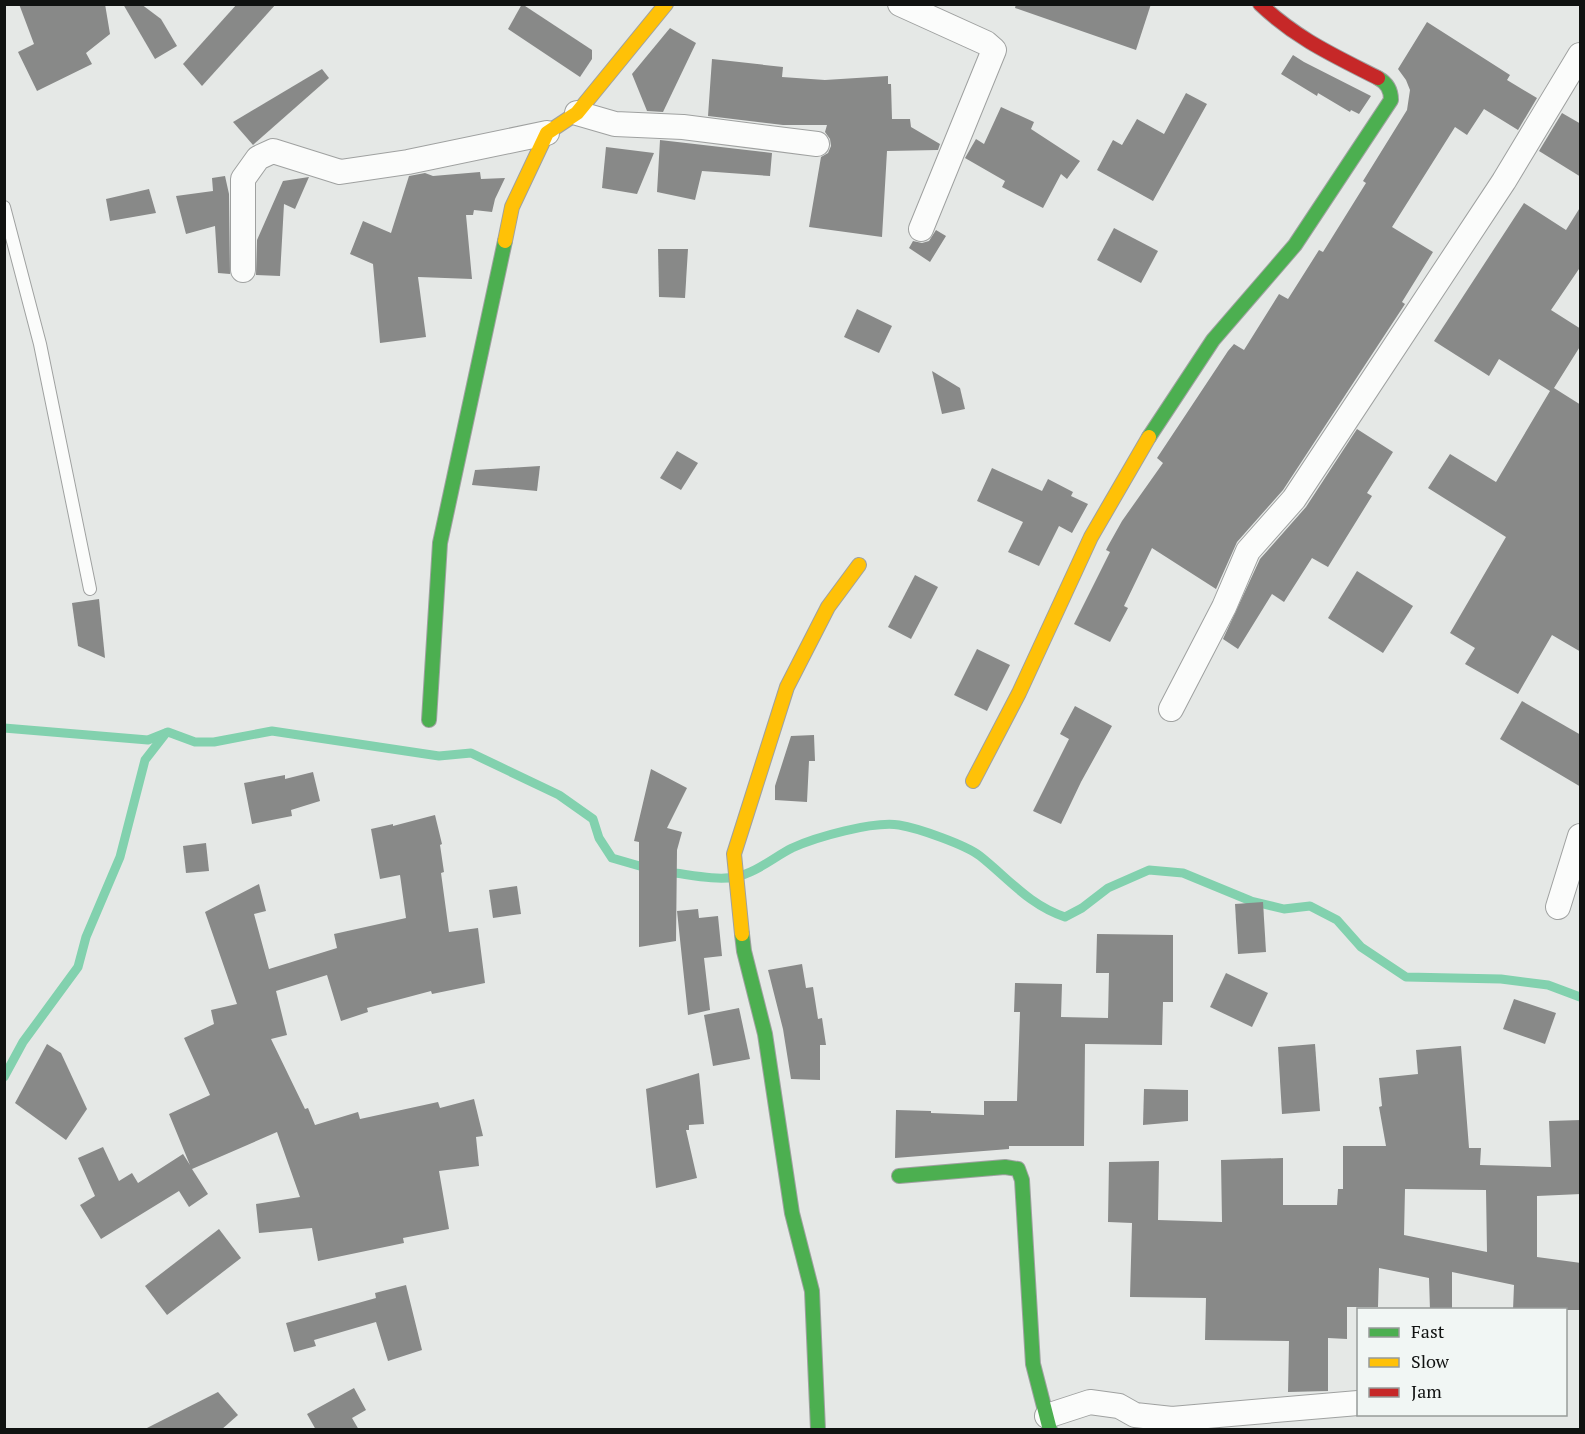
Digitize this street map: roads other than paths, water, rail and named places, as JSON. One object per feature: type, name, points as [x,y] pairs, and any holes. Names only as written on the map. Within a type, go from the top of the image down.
[{"type":"street","points":[[243,270],[243,179],[258,158],[273,151],[340,172],[408,162],[547,133],[577,113],[666,4]]},
{"type":"street","points":[[900,4],[986,43],[994,51],[921,229]]},
{"type":"street","points":[[973,781],[1019,693],[1090,537],[1139,452],[1213,340],[1295,245],[1391,100],[1391,91],[1384,81],[1312,45],[1276,19],[1260,4]]},
{"type":"street","points":[[1171,709],[1224,607],[1248,551],[1294,500],[1504,181],[1581,55]]},
{"type":"street","points":[[577,113],[615,124],[683,127],[817,144]]},
{"type":"street","points":[[429,720],[440,543],[512,207],[547,133]]},
{"type":"street","points":[[819,1430],[812,1291],[792,1213],[765,1034],[744,951],[734,854],[787,687],[828,607],[859,565]]},
{"type":"street","points":[[1558,907],[1581,836]]},
{"type":"street","points":[[899,1176],[1005,1167],[1018,1169],[1022,1180],[1033,1364],[1049,1423],[1090,1402],[1119,1406],[1135,1415],[1172,1419],[1357,1403]]},
{"type":"lane","points":[[4,207],[40,344],[90,589]]},
{"type":"waterway","points":[[4,728],[148,740],[168,732],[195,742],[214,742],[272,731],[439,756],[471,753],[559,795],[593,819],[599,838],[612,858],[650,869]]},
{"type":"waterway","points":[[4,1077],[23,1042],[78,967],[86,937],[120,857],[145,760],[166,733]]},
{"type":"waterway","points":[[667,872],[710,878],[735,877],[750,872],[792,848],[815,839],[875,825],[899,825],[964,847],[980,856],[1041,906],[1065,917],[1082,908],[1108,888],[1149,870],[1183,873],[1251,901],[1284,909],[1310,906],[1337,920],[1361,947],[1406,977],[1501,979],[1548,985],[1580,997]]}]
